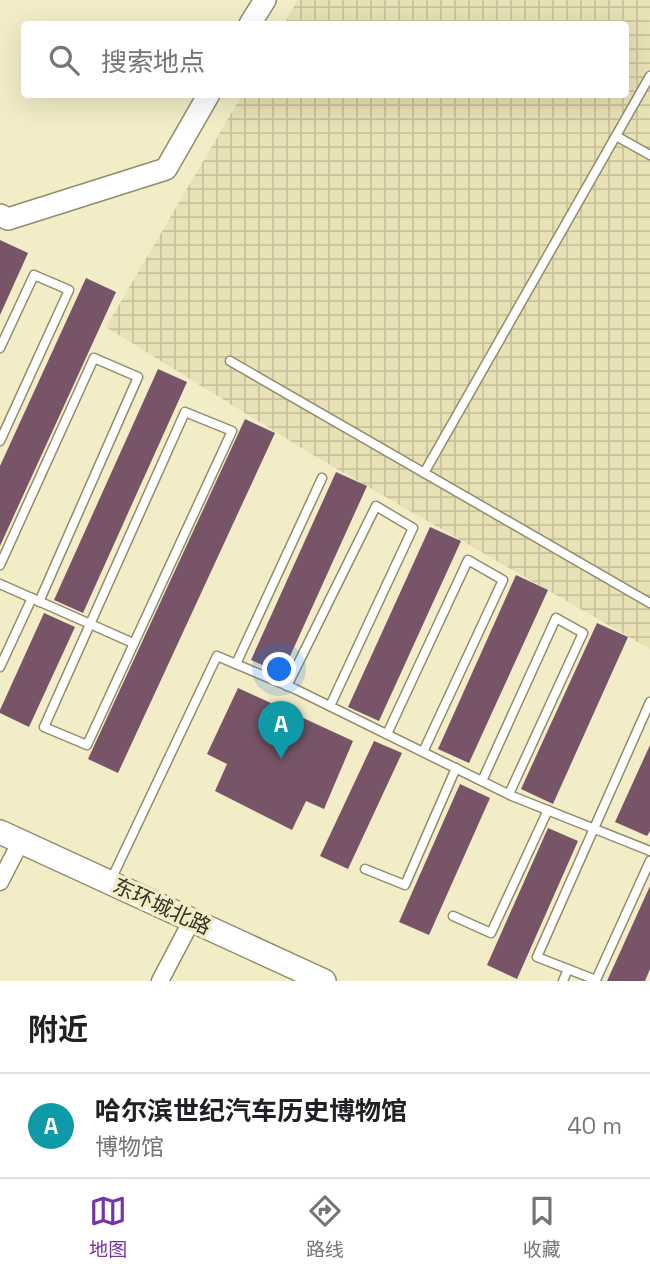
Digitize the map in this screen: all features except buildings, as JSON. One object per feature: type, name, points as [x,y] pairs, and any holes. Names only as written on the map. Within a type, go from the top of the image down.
[{"type":"main road","name":"东环城北路","points":[[10,837],[324,981]]},
{"type":"street","points":[[252,21],[265,0]]},
{"type":"street","points":[[0,215],[8,219],[166,169],[207,98]]},
{"type":"street","points":[[0,882],[10,837]]},
{"type":"street","points":[[159,981],[192,920]]},
{"type":"lane","points":[[424,472],[650,76]]},
{"type":"lane","points":[[616,136],[650,155]]},
{"type":"lane","points":[[0,348],[34,275],[69,290],[0,441]]},
{"type":"lane","points":[[0,565],[94,358],[138,377],[35,600],[0,667]]},
{"type":"lane","points":[[229,361],[650,603]]},
{"type":"lane","points":[[185,412],[232,431],[87,745],[44,727],[90,624],[185,412]]},
{"type":"lane","points":[[236,664],[322,478]]},
{"type":"lane","points":[[287,686],[376,506],[413,528],[330,706]]},
{"type":"lane","points":[[387,734],[468,560],[503,580],[423,752]]},
{"type":"lane","points":[[0,584],[133,643]]},
{"type":"lane","points":[[482,781],[556,618],[583,634],[509,794]]},
{"type":"lane","points":[[110,882],[217,656],[330,706],[509,794],[650,851]]},
{"type":"lane","points":[[650,702],[537,957],[596,980],[650,861]]},
{"type":"lane","points":[[365,869],[405,885],[456,768]]},
{"type":"lane","points":[[453,916],[491,933],[548,810]]},
{"type":"lane","points":[[563,981],[568,969]]},
{"type":"shaded area","points":[[298,0],[650,0],[650,649],[318,458],[106,327],[240,98],[629,98],[629,21],[286,21]]},
{"type":"place","name":"哈尔滨世纪汽车历史博物馆","points":[[281,759]]}]
